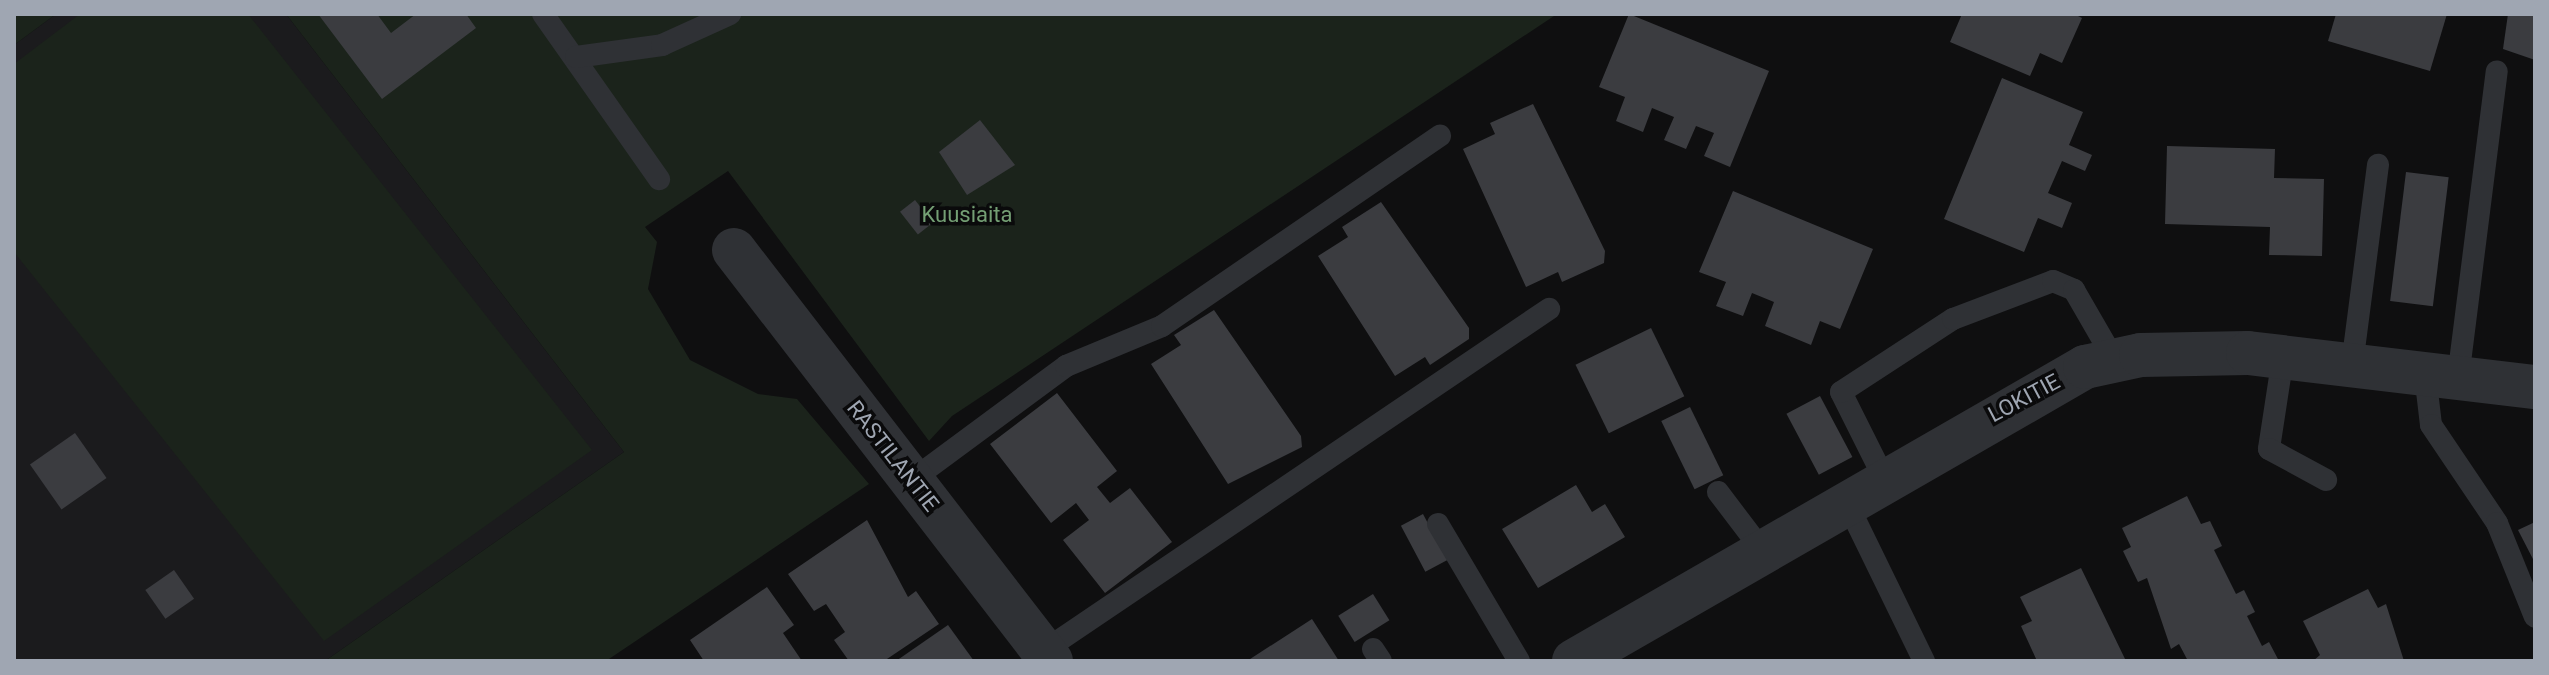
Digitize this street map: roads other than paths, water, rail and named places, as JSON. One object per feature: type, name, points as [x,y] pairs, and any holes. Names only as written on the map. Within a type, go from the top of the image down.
[{"type":"street","name":"RASTILANTIE","points":[[734,250],[912,480],[1041,658]]},
{"type":"street","name":"LOKITIE","points":[[1591,657],[1762,550],[2043,385],[2115,361],[2197,352],[2283,357],[2535,387]]},
{"type":"lane","points":[[543,14],[659,179]]},
{"type":"lane","points":[[576,57],[662,45],[730,14]]},
{"type":"lane","points":[[2497,71],[2431,425],[2497,523],[2535,617]]},
{"type":"lane","points":[[912,480],[1066,366],[1162,326],[1440,136]]},
{"type":"lane","points":[[2352,365],[2378,165]]},
{"type":"lane","points":[[1884,478],[1841,392],[1946,322],[2005,293],[2053,281],[2074,290],[2115,361]]},
{"type":"lane","points":[[1041,658],[1549,309]]},
{"type":"lane","points":[[2283,357],[2269,449],[2326,480]]},
{"type":"lane","points":[[1718,492],[1762,550]]},
{"type":"lane","points":[[1846,501],[1924,661]]},
{"type":"lane","points":[[1438,524],[1519,661]]},
{"type":"park label","name":"Kuusiaita","points":[[967,215]]}]
